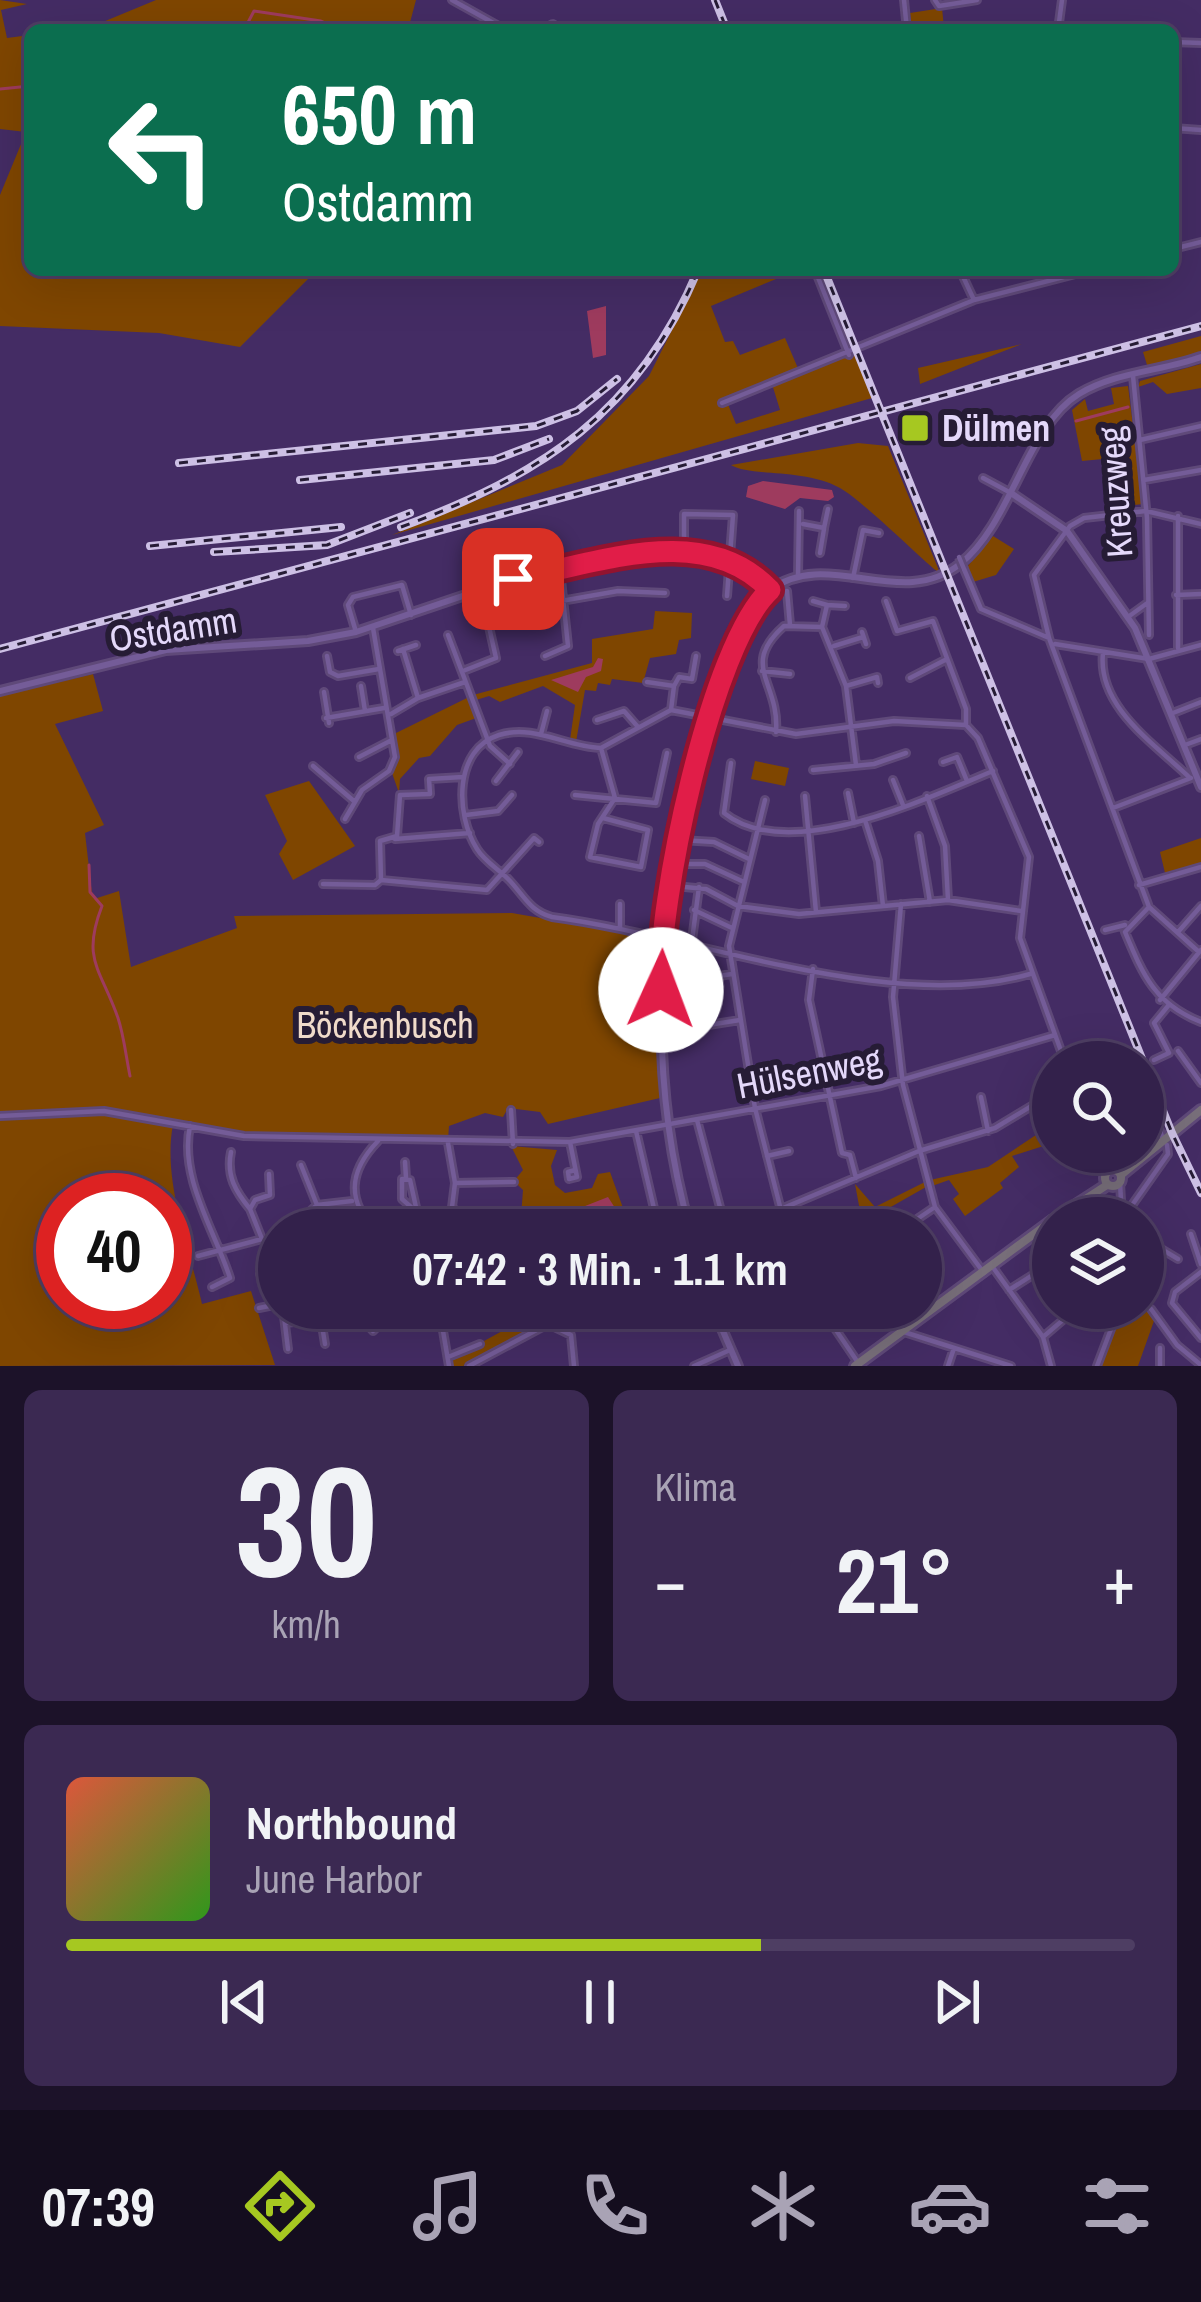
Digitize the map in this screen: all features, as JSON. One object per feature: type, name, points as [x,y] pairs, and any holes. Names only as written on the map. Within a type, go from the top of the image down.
[{"type":"main road","points":[[1085,1197],[1201,1111]]},
{"type":"main road","points":[[857,1365],[1032,1236]]},
{"type":"street","points":[[452,0],[493,24]]},
{"type":"street","points":[[935,0],[939,6],[977,0]]},
{"type":"street","points":[[816,276],[849,355]]},
{"type":"street","points":[[963,276],[974,300]]},
{"type":"street","points":[[722,403],[849,355],[974,300],[1067,276]]},
{"type":"street","points":[[685,1209],[669,1125],[662,937],[680,840],[711,718],[745,618],[770,590],[799,577],[853,578],[899,586],[944,575],[979,545],[1066,405],[1086,391],[1201,357]]},
{"type":"street","name":"Kreuzweg","points":[[1133,376],[1147,511],[1149,635]]},
{"type":"street","points":[[1140,440],[1201,426]]},
{"type":"street","points":[[1144,479],[1201,470]]},
{"type":"street","points":[[983,478],[1067,530],[1128,617],[1149,658],[1193,777]]},
{"type":"street","points":[[820,553],[828,509]]},
{"type":"street","points":[[799,511],[803,524],[799,577]]},
{"type":"street","points":[[1160,1000],[1200,951],[1149,907],[1138,885],[1052,641],[1034,575],[1067,530],[1093,516],[1147,511],[1201,524]]},
{"type":"street","points":[[684,550],[684,514],[730,513],[734,519],[726,586]]},
{"type":"street","points":[[1178,516],[1178,650]]},
{"type":"street","points":[[803,524],[824,528]]},
{"type":"street","points":[[853,578],[863,526],[879,533]]},
{"type":"street","points":[[955,547],[981,609],[1052,641],[1149,658],[1201,645]]},
{"type":"street","name":"Ostdamm","points":[[0,691],[166,650],[308,641],[356,632],[493,584],[684,550],[728,558],[770,590]]},
{"type":"street","points":[[544,656],[567,649],[560,570]]},
{"type":"street","points":[[356,632],[348,605],[353,598],[402,585],[411,615]]},
{"type":"street","points":[[544,604],[618,591],[665,593]]},
{"type":"street","points":[[787,591],[790,625]]},
{"type":"street","points":[[1176,595],[1201,594]]},
{"type":"street","points":[[813,601],[845,606]]},
{"type":"street","points":[[886,602],[897,631],[933,622],[966,709],[966,725],[993,771],[1029,856],[1020,938],[1057,1041]]},
{"type":"street","name":"Kreuzweg","points":[[1128,617],[1147,604]]},
{"type":"street","points":[[827,605],[822,627],[834,646],[846,686],[856,765]]},
{"type":"street","points":[[462,671],[496,658],[487,618]]},
{"type":"street","points":[[776,732],[777,699],[762,671],[770,642],[790,625],[822,627]]},
{"type":"street","points":[[345,819],[366,785],[388,771],[395,757],[373,628]]},
{"type":"street","points":[[448,635],[490,746],[510,764]]},
{"type":"street","points":[[834,646],[864,637]]},
{"type":"street","points":[[416,645],[400,650],[418,698]]},
{"type":"street","points":[[1103,653],[1106,688],[1119,708],[1201,787]]},
{"type":"street","points":[[326,656],[330,672],[338,676],[379,669]]},
{"type":"street","points":[[671,710],[674,686],[679,677],[692,679],[696,656]]},
{"type":"street","points":[[910,678],[946,659]]},
{"type":"street","points":[[762,671],[790,674]]},
{"type":"street","points":[[846,686],[877,677],[878,683]]},
{"type":"street","points":[[392,714],[418,698],[465,682]]},
{"type":"street","points":[[647,682],[674,686]]},
{"type":"street","points":[[361,686],[365,711]]},
{"type":"street","points":[[324,692],[328,720],[384,708]]},
{"type":"street","points":[[1172,713],[1201,701]]},
{"type":"street","points":[[966,725],[909,721],[776,732],[671,710],[601,748],[518,731],[490,738],[470,757],[463,777],[466,814],[479,853],[541,914],[894,981],[975,986],[1030,974]]},
{"type":"street","points":[[541,734],[547,711]]},
{"type":"street","points":[[597,720],[623,711],[638,727]]},
{"type":"street","points":[[1185,746],[1201,739]]},
{"type":"street","points":[[359,757],[392,740]]},
{"type":"street","points":[[601,748],[614,802],[603,818],[590,857],[641,867],[650,834],[603,818]]},
{"type":"street","points":[[496,781],[518,752]]},
{"type":"street","points":[[813,770],[906,753]]},
{"type":"street","points":[[575,795],[656,803],[668,754]]},
{"type":"street","points":[[943,762],[957,755],[967,782]]},
{"type":"street","points":[[731,763],[724,813],[757,826],[807,831],[866,820],[993,771]]},
{"type":"street","points":[[314,766],[355,802]]},
{"type":"street","points":[[395,838],[400,795],[430,794],[429,779],[463,777]]},
{"type":"street","points":[[1113,808],[1193,777]]},
{"type":"street","points":[[893,780],[903,805]]},
{"type":"street","points":[[848,793],[854,823]]},
{"type":"street","points":[[466,814],[498,811],[512,795]]},
{"type":"street","points":[[805,796],[816,912]]},
{"type":"street","points":[[927,796],[945,846],[948,900]]},
{"type":"street","points":[[766,800],[730,952],[756,1112],[780,1209]]},
{"type":"street","points":[[866,820],[878,861],[883,906]]},
{"type":"street","points":[[323,884],[375,886],[381,880],[380,841],[470,833]]},
{"type":"street","points":[[919,836],[930,902]]},
{"type":"street","points":[[381,880],[478,891],[503,875],[534,838],[539,842]]},
{"type":"street","points":[[680,840],[713,842],[749,860]]},
{"type":"street","points":[[675,864],[705,864],[744,882]]},
{"type":"street","points":[[1138,885],[1201,867]]},
{"type":"street","points":[[670,885],[699,887],[738,906],[816,912],[948,900],[1021,911]]},
{"type":"street","points":[[692,942],[699,887]]},
{"type":"street","points":[[620,904],[620,928]]},
{"type":"street","points":[[901,904],[894,981],[902,1082],[935,1207],[1009,1290],[1043,1337],[1051,1366]]},
{"type":"street","points":[[1178,932],[1201,906]]},
{"type":"street","points":[[1105,931],[1125,925],[1149,907]]},
{"type":"street","points":[[694,910],[733,928]]},
{"type":"street","points":[[1125,925],[1144,978],[1160,1000],[1201,1022]]},
{"type":"street","points":[[814,968],[808,1000],[842,1153],[850,1154],[856,1178]]},
{"type":"street","points":[[699,979],[732,974]]},
{"type":"street","points":[[1163,1041],[1154,1023],[1168,1006]]},
{"type":"street","points":[[702,1026],[740,1020]]},
{"type":"street","name":"Hülsenweg","points":[[0,1116],[104,1111],[244,1136],[570,1142],[902,1082],[1054,1035]]},
{"type":"street","points":[[1178,1051],[1201,1083]]},
{"type":"street","points":[[981,1097],[988,1131]]},
{"type":"street","points":[[782,1209],[920,1151],[988,1131],[1032,1105]]},
{"type":"street","points":[[511,1110],[513,1144]]},
{"type":"street","points":[[697,1120],[722,1209]]},
{"type":"street","points":[[190,1126],[187,1143],[196,1188],[229,1281],[212,1287]]},
{"type":"street","points":[[636,1131],[654,1209]]},
{"type":"street","points":[[360,1209],[354,1201],[358,1166],[379,1142]]},
{"type":"street","points":[[570,1142],[575,1170]]},
{"type":"street","points":[[1138,1197],[1168,1154],[1165,1142]]},
{"type":"street","points":[[448,1143],[454,1209]]},
{"type":"street","points":[[767,1156],[789,1151]]},
{"type":"street","points":[[231,1152],[227,1168],[258,1230]]},
{"type":"street","points":[[405,1162],[406,1178],[398,1185],[401,1199],[412,1209]]},
{"type":"street","points":[[301,1165],[316,1205]]},
{"type":"street","points":[[1109,1173],[1121,1197]]},
{"type":"street","points":[[248,1206],[269,1195],[269,1174]]},
{"type":"street","points":[[455,1183],[514,1182]]},
{"type":"street","points":[[312,1209],[354,1201]]},
{"type":"street","points":[[1191,1234],[1201,1268],[1175,1292],[1172,1303],[1201,1338]]},
{"type":"street","points":[[198,1256],[258,1240]]},
{"type":"street","points":[[1164,1250],[1178,1258]]},
{"type":"street","points":[[1009,1290],[1032,1275]]},
{"type":"street","points":[[469,1366],[548,1324],[572,1335],[574,1366]]},
{"type":"street","points":[[1164,1324],[1201,1365]]},
{"type":"street","points":[[286,1329],[288,1349]]},
{"type":"street","points":[[323,1329],[325,1344]]},
{"type":"street","points":[[443,1329],[449,1366]]},
{"type":"street","points":[[721,1329],[738,1366]]},
{"type":"street","points":[[835,1329],[857,1365]]},
{"type":"street","points":[[1043,1337],[1052,1329]]},
{"type":"street","points":[[1097,1366],[1111,1329]]},
{"type":"street","points":[[904,1332],[1011,1366]]},
{"type":"street","points":[[448,1357],[479,1344]]},
{"type":"street","points":[[949,1366],[954,1348]]},
{"type":"street","points":[[1160,1348],[1160,1366]]},
{"type":"street","points":[[694,1366],[730,1350]]},
{"type":"green space","points":[[0,0],[27,4],[1,10],[7,38],[24,36],[24,132],[0,129]]},
{"type":"green space","points":[[156,0],[416,0],[410,24],[98,24]]},
{"type":"green space","points":[[942,8],[944,24],[911,24],[910,13]]},
{"type":"green space","points":[[24,137],[24,276],[311,276],[240,347],[159,333],[0,326],[0,195]]},
{"type":"green space","points":[[699,276],[781,276],[711,306],[725,342],[733,341],[740,355],[785,338],[800,373],[848,354],[835,321],[842,319],[872,398],[392,535],[562,465],[649,376]],"holes":[[[772,384],[780,410],[736,424],[727,402]]]},
{"type":"green space","points":[[1201,336],[1201,353],[1148,368],[1143,352]]},
{"type":"green space","points":[[1022,344],[920,384],[918,368]]},
{"type":"green space","points":[[1201,364],[1201,388],[1167,394],[1153,382],[1138,387],[1140,381]]},
{"type":"green space","points":[[1128,386],[1143,504],[1108,508],[1103,459],[1082,461],[1072,410],[1085,399],[1088,411],[1114,404],[1111,388]]},
{"type":"green space","points":[[858,443],[888,446],[940,573],[840,488],[731,465]]},
{"type":"green space","points":[[993,536],[1014,549],[996,575],[973,582],[967,567]]},
{"type":"green space","points":[[655,611],[692,613],[691,638],[679,640],[676,654],[650,658],[643,683],[612,679],[610,685],[598,683],[596,691],[585,690],[576,742],[570,740],[575,705],[543,686],[500,702],[489,696],[473,701],[479,717],[457,725],[430,756],[419,758],[400,779],[399,793],[392,773],[394,734],[473,695],[592,663],[592,639],[653,629]]},
{"type":"green space","name":"Böckenbusch","points":[[93,674],[103,711],[55,724],[104,825],[85,833],[92,894],[94,899],[119,891],[131,967],[237,928],[234,916],[512,913],[637,935],[633,975],[656,976],[660,1098],[548,1124],[540,1112],[508,1108],[503,1117],[485,1113],[449,1126],[448,1140],[246,1133],[104,1107],[0,1115],[0,696]]},
{"type":"green space","points":[[755,761],[789,768],[785,786],[751,779]]},
{"type":"green space","points":[[309,781],[355,846],[293,880],[279,854],[287,841],[265,795]]},
{"type":"green space","points":[[1201,838],[1201,863],[1165,873],[1160,852]]},
{"type":"green space","points":[[103,1113],[173,1125],[172,1173],[36,1173],[36,1329],[192,1329],[192,1265],[202,1304],[251,1291],[258,1329],[263,1329],[275,1365],[0,1366],[0,1119]]},
{"type":"green space","points":[[1032,1138],[1032,1150],[1012,1156],[1019,1167],[1000,1183],[1003,1188],[965,1216],[953,1199],[959,1194],[949,1180],[932,1186],[930,1180],[988,1167]]},
{"type":"green space","points":[[511,1146],[557,1150],[551,1166],[555,1185],[565,1193],[592,1188],[598,1174],[610,1172],[623,1209],[522,1209],[523,1190],[514,1181],[523,1170]]},
{"type":"green space","points":[[925,1182],[926,1187],[887,1209],[860,1209],[855,1184],[875,1207]]},
{"type":"green space","points":[[506,1329],[530,1329],[463,1366],[453,1366],[453,1358]]},
{"type":"green space","points":[[1111,1329],[1151,1329],[1138,1366],[1097,1366]]},
{"type":"shaded area","points":[[606,306],[606,355],[593,358],[587,311]]},
{"type":"shaded area","points":[[763,481],[832,490],[834,497],[828,501],[800,498],[785,509],[746,497],[748,486]]},
{"type":"shaded area","points":[[598,658],[603,659],[601,671],[586,677],[578,692],[551,680],[593,667]]},
{"type":"shaded area","points":[[608,1197],[616,1209],[580,1209]]},
{"type":"waterway","points":[[247,24],[254,11],[328,24]]},
{"type":"waterway","points":[[0,89],[24,87]]},
{"type":"waterway","points":[[1076,421],[1128,407]]},
{"type":"waterway","points":[[89,865],[90,892],[102,906],[93,952],[120,1025],[130,1076]]},
{"type":"railway","points":[[715,0],[725,24]]},
{"type":"railway","points":[[401,527],[498,485],[580,433],[646,363],[695,276]]},
{"type":"railway","points":[[826,276],[1172,1133],[1201,1193]]},
{"type":"railway","points":[[0,649],[1201,326]]},
{"type":"railway","points":[[179,463],[536,426],[577,411],[617,379]]},
{"type":"railway","points":[[300,480],[494,460],[549,439]]},
{"type":"railway","points":[[214,552],[327,545],[410,513]]},
{"type":"railway","points":[[150,546],[341,527]]},
{"type":"place","name":"Dülmen","points":[[915,428]]},
{"type":"route","points":[[513,579],[697,550],[746,567],[770,590],[745,618],[696,770],[662,937],[661,990]]}]
